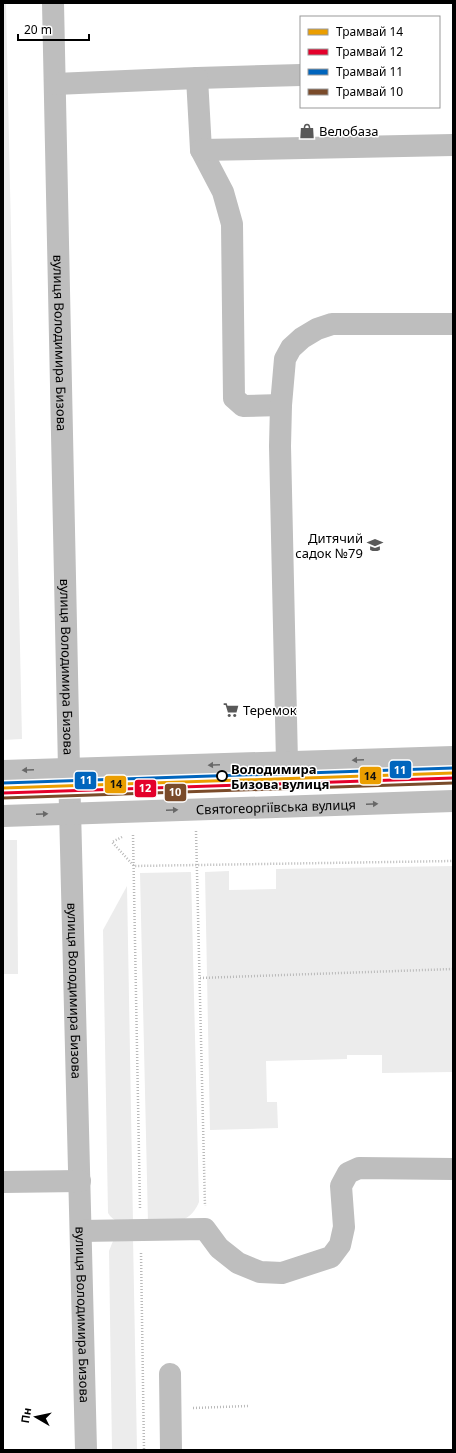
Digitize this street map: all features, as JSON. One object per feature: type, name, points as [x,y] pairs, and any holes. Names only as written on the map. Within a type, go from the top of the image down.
[{"type":"street","name":"вулиця Володимира Бизова","points":[[53,3],[69,769],[86,1450]]},
{"type":"street","points":[[55,84],[300,75]]},
{"type":"street","points":[[197,78],[201,150],[223,192],[232,224],[234,398],[243,406],[281,405]]},
{"type":"street","points":[[201,150],[453,145]]},
{"type":"street","points":[[287,762],[280,446],[281,405],[285,359],[292,348],[302,338],[317,329],[332,324],[453,324]]},
{"type":"street","points":[[3,771],[453,757]]},
{"type":"street","name":"Святогеоргіївська вулиця","points":[[3,816],[453,801]]},
{"type":"street","points":[[81,1231],[205,1229],[219,1248],[238,1263],[260,1272],[282,1273],[331,1257],[340,1245],[344,1227],[341,1186],[348,1173],[359,1168],[453,1169]]},
{"type":"street","points":[[3,1182],[80,1181]]},
{"type":"street","points":[[170,1374],[171,1450]]},
{"type":"path","points":[[196,830],[205,1229]]},
{"type":"path","points":[[133,831],[144,1450]]},
{"type":"path","points":[[112,842],[134,866],[453,861]]},
{"type":"path","points":[[200,978],[453,969]]},
{"type":"path","points":[[170,1409],[248,1406]]},
{"type":"shaded area","points":[[3,3],[6,3],[22,739],[3,740]]},
{"type":"shaded area","points":[[3,840],[17,840],[18,974],[3,974]]},
{"type":"shaded area","points":[[453,866],[453,1072],[382,1073],[382,1055],[347,1055],[347,1059],[266,1061],[267,1102],[277,1102],[278,1128],[210,1130],[205,872],[229,871],[229,890],[276,889],[276,869]]},
{"type":"shaded area","points":[[191,872],[199,1202],[195,1210],[185,1219],[172,1222],[148,1223],[140,873]]},
{"type":"shaded area","points":[[127,886],[133,1223],[116,1221],[108,1213],[103,930]]},
{"type":"shaded area","points":[[133,1237],[137,1450],[112,1450],[109,1251],[113,1241]]},
{"type":"tram line","name":"11","points":[[3,783],[453,768]]},
{"type":"tram line","name":"14","points":[[3,788],[453,773]]},
{"type":"tram line","name":"12","points":[[3,793],[453,778]]},
{"type":"tram line","name":"10","points":[[3,798],[453,783]]},
{"type":"place","name":"Велобаза","points":[[307,131]]},
{"type":"place","name":"Дитячий садок №79","points":[[375,545]]},
{"type":"place","name":"Теремок","points":[[231,710]]},
{"type":"place","name":"Володимира Бизова вулиця","points":[[222,776]]}]
